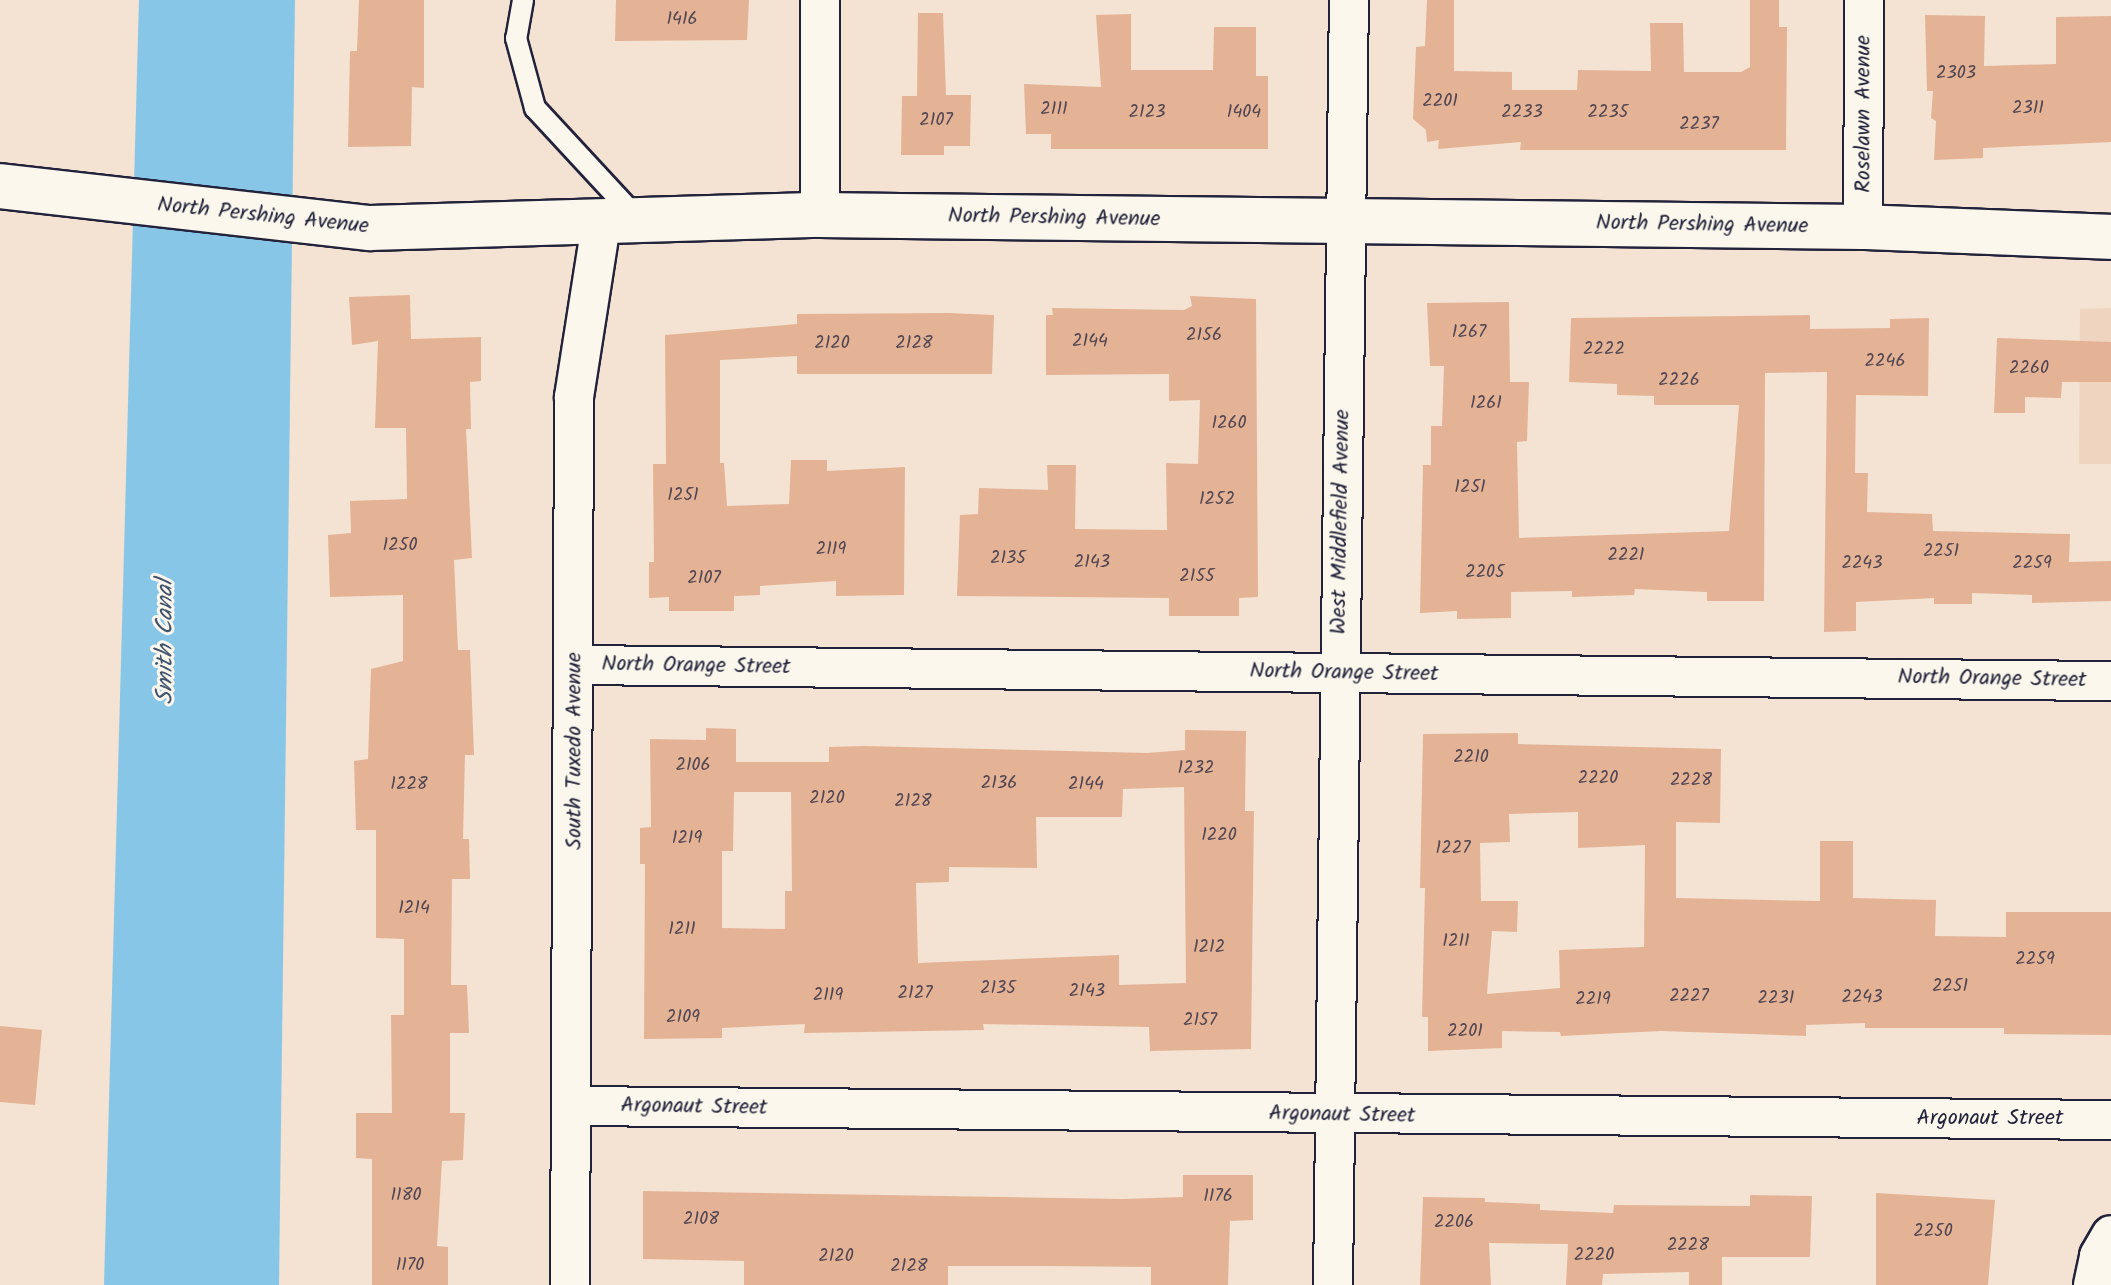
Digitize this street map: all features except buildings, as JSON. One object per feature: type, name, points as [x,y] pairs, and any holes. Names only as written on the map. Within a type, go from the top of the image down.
[{"type":"main road","name":"North Pershing Avenue","points":[[0,186],[308,225],[370,228],[820,215],[1863,227],[2111,237]]},
{"type":"street","points":[[820,0],[820,215]]},
{"type":"street","name":"West Middlefield Avenue","points":[[1333,1285],[1338,673],[1348,221],[1349,0]]},
{"type":"street","name":"Roselawn Avenue","points":[[1863,227],[1864,0]]},
{"type":"street","name":"South Tuxedo Avenue","points":[[570,1285],[576,665],[574,397],[621,220]]},
{"type":"street","name":"North Orange Street","points":[[576,665],[2111,681]]},
{"type":"street","name":"Argonaut Street","points":[[572,1106],[1334,1116],[2111,1120]]},
{"type":"street","points":[[2093,1285],[2099,1256],[2111,1235]]},
{"type":"lane","points":[[523,0],[516,38],[535,108],[621,220]]},
{"type":"shaded area","points":[[2111,308],[2111,464],[2079,464],[2080,309]]},
{"type":"water","name":"Smith Canal","points":[[139,0],[295,0],[279,1285],[104,1285]]}]
